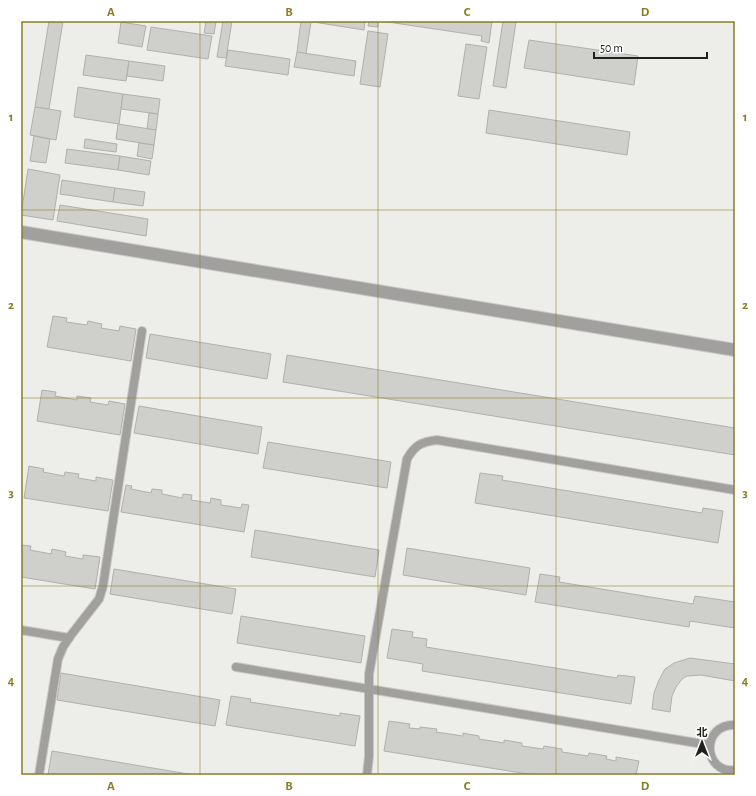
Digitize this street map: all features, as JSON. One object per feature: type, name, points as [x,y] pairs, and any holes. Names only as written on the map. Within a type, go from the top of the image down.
[{"type":"street","points":[[21,232],[735,350]]},
{"type":"lane","points":[[39,775],[58,659],[69,638],[98,599],[103,586],[142,331]]},
{"type":"lane","points":[[367,775],[369,756],[370,674],[407,459],[413,448],[424,442],[437,440],[735,490]]},
{"type":"lane","points":[[21,630],[69,638]]},
{"type":"lane","points":[[236,667],[709,745]]},
{"type":"lane","points":[[735,726],[729,725],[716,732],[711,738],[709,745],[710,756],[718,766],[725,770],[735,770]]},
{"type":"building","points":[[49,21],[63,21],[49,109],[35,107]]},
{"type":"building","points":[[206,21],[216,21],[214,34],[204,33]]},
{"type":"building","points":[[223,21],[232,21],[226,58],[217,57]]},
{"type":"building","points":[[301,21],[311,22],[306,54],[297,52]]},
{"type":"building","points":[[307,21],[365,21],[364,30]]},
{"type":"building","points":[[369,21],[378,21],[378,27],[368,26]]},
{"type":"building","points":[[381,21],[492,21],[489,43],[481,41],[482,36]]},
{"type":"building","points":[[503,21],[516,22],[506,88],[493,86]]},
{"type":"building","points":[[121,22],[146,26],[142,47],[118,43]]},
{"type":"building","points":[[151,27],[212,36],[208,59],[147,50]]},
{"type":"building","points":[[368,31],[388,34],[380,87],[360,84]]},
{"type":"building","points":[[529,40],[638,56],[634,85],[524,68]]},
{"type":"building","points":[[466,44],[487,47],[479,99],[458,96]]},
{"type":"building","points":[[228,50],[290,59],[288,75],[225,66]]},
{"type":"building","points":[[297,52],[356,61],[354,76],[294,67]]},
{"type":"building","points":[[86,55],[129,61],[126,81],[83,75]]},
{"type":"building","points":[[129,61],[165,66],[163,81],[127,76]]},
{"type":"building","points":[[78,87],[123,94],[119,124],[74,117]]},
{"type":"building","points":[[123,94],[160,99],[158,114],[121,109]]},
{"type":"building","points":[[35,107],[61,111],[56,140],[30,135]]},
{"type":"building","points":[[489,110],[630,132],[627,155],[486,133]]},
{"type":"building","points":[[149,113],[158,114],[156,130],[147,129]]},
{"type":"building","points":[[118,124],[156,130],[154,145],[116,139]]},
{"type":"building","points":[[34,136],[50,139],[46,163],[30,161]]},
{"type":"building","points":[[85,139],[117,144],[116,152],[84,148]]},
{"type":"building","points":[[139,143],[154,145],[152,159],[137,156]]},
{"type":"building","points":[[67,149],[120,156],[118,170],[65,163]]},
{"type":"building","points":[[120,156],[151,161],[149,175],[118,170]]},
{"type":"building","points":[[28,169],[60,175],[53,220],[21,215]]},
{"type":"building","points":[[62,180],[115,188],[113,202],[60,194]]},
{"type":"building","points":[[115,188],[145,192],[143,206],[113,202]]},
{"type":"building","points":[[60,205],[148,219],[146,236],[57,221]]},
{"type":"building","points":[[53,316],[67,318],[66,322],[87,325],[88,321],[102,324],[101,328],[119,331],[120,326],[136,329],[131,361],[47,347]]},
{"type":"building","points":[[150,334],[271,354],[267,379],[146,358]]},
{"type":"building","points":[[287,355],[735,428],[735,455],[283,382]]},
{"type":"building","points":[[42,390],[56,392],[55,396],[77,400],[77,396],[91,398],[90,402],[108,405],[109,401],[125,404],[120,435],[37,421]]},
{"type":"building","points":[[139,406],[262,427],[258,454],[134,433]]},
{"type":"building","points":[[268,442],[391,462],[387,488],[263,468]]},
{"type":"building","points":[[29,466],[44,469],[43,472],[64,476],[65,472],[79,474],[78,478],[96,481],[96,477],[113,480],[108,511],[24,498]]},
{"type":"building","points":[[480,473],[503,476],[502,480],[702,513],[703,508],[723,511],[718,543],[475,503]]},
{"type":"building","points":[[126,485],[132,486],[131,489],[151,493],[152,489],[162,490],[162,494],[182,498],[183,494],[192,495],[191,500],[210,503],[211,498],[221,500],[221,505],[241,508],[242,504],[249,505],[244,532],[121,512]]},
{"type":"building","points":[[255,530],[379,550],[375,577],[251,557]]},
{"type":"building","points":[[21,545],[31,546],[30,550],[51,554],[52,549],[66,552],[65,556],[83,559],[83,555],[100,557],[95,589],[21,577]]},
{"type":"building","points":[[407,548],[530,568],[526,595],[403,575]]},
{"type":"building","points":[[114,569],[236,589],[232,614],[110,594]]},
{"type":"building","points":[[540,574],[560,577],[559,582],[693,604],[695,596],[735,602],[735,628],[690,621],[689,627],[535,602]]},
{"type":"building","points":[[241,616],[365,636],[361,663],[237,643]]},
{"type":"building","points":[[392,629],[413,632],[412,637],[427,639],[426,647],[617,678],[618,675],[635,677],[631,704],[422,671],[423,664],[387,658]]},
{"type":"building","points":[[690,658],[735,664],[735,681],[701,675],[687,676],[682,679],[676,687],[672,696],[670,712],[652,709],[654,693],[665,669],[674,663]]},
{"type":"building","points":[[61,673],[220,700],[215,726],[57,700]]},
{"type":"building","points":[[231,696],[251,699],[250,702],[340,716],[340,713],[360,716],[355,746],[226,725]]},
{"type":"building","points":[[389,721],[410,724],[409,728],[420,729],[420,727],[437,729],[436,732],[463,736],[463,733],[479,736],[479,739],[504,743],[504,740],[522,743],[522,746],[543,749],[544,746],[562,749],[562,752],[588,756],[589,753],[607,756],[606,759],[616,761],[616,757],[639,761],[636,775],[534,775],[384,751]]},
{"type":"building","points":[[52,751],[194,775],[48,775]]}]
